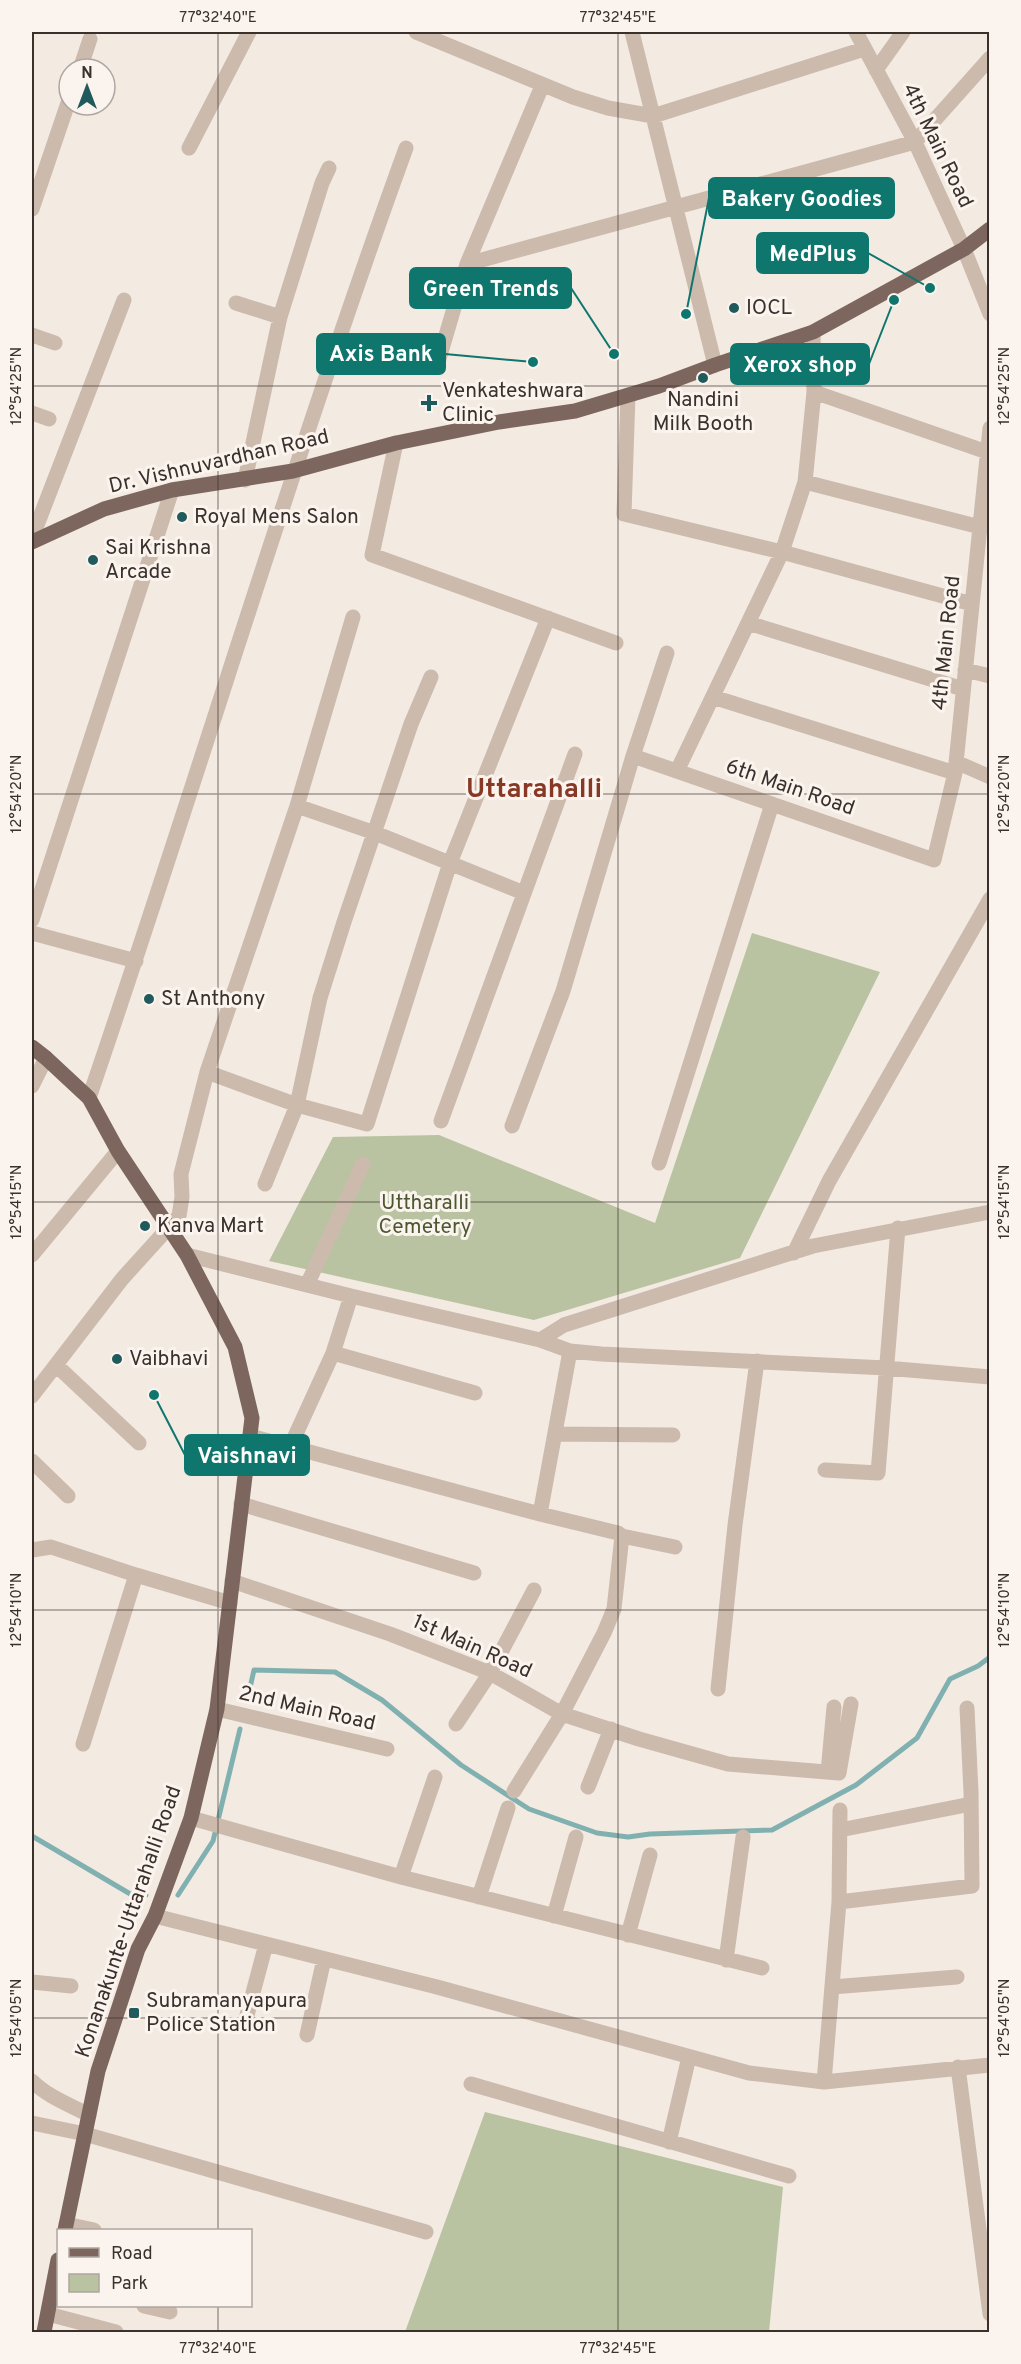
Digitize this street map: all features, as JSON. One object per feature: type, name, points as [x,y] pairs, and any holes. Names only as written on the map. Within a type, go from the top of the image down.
[{"type":"main road","name":"Dr. Vishnuvardhan Road","points":[[32,540],[104,509],[172,490],[293,471],[396,443],[499,422],[575,411],[659,386],[715,364],[813,332],[964,249],[990,229]]},
{"type":"main road","name":"Konanakunte-Uttarahalli Road","points":[[32,1047],[89,1098],[118,1151],[187,1255],[235,1347],[252,1418],[217,1709],[191,1818],[155,1916],[138,1949],[98,2071],[65,2227]]},
{"type":"main road","points":[[44,2332],[56,2283]]},
{"type":"street","points":[[189,148],[249,32]]},
{"type":"street","points":[[416,32],[542,86],[608,108],[653,116],[864,50]]},
{"type":"street","points":[[632,32],[715,364]]},
{"type":"street","name":"4th Main Road","points":[[856,32],[915,142],[964,249],[990,314]]},
{"type":"street","points":[[876,70],[903,32]]},
{"type":"street","points":[[84,57],[90,39]]},
{"type":"street","points":[[467,264],[915,142],[990,58]]},
{"type":"street","points":[[439,359],[467,264],[542,86]]},
{"type":"street","points":[[32,209],[63,117]]},
{"type":"street","points":[[89,1098],[136,961],[293,471],[406,148]]},
{"type":"street","points":[[245,480],[280,317],[322,183],[329,168]]},
{"type":"street","points":[[32,540],[124,300]]},
{"type":"street","points":[[236,303],[280,317]]},
{"type":"street","points":[[677,771],[782,552],[805,482],[814,392],[813,332]]},
{"type":"street","points":[[32,335],[55,343]]},
{"type":"street","points":[[814,392],[987,462]]},
{"type":"street","points":[[628,395],[624,514],[782,552],[972,604]]},
{"type":"street","points":[[32,412],[49,419]]},
{"type":"street","name":"4th Main Road","points":[[934,860],[955,768],[980,527],[986,500],[990,428]]},
{"type":"street","points":[[396,443],[372,555],[616,643]]},
{"type":"street","points":[[805,482],[980,527]]},
{"type":"street","points":[[32,920],[172,490]]},
{"type":"street","points":[[32,1396],[122,1279],[178,1216],[182,1197],[181,1174],[207,1072],[297,806],[353,617]]},
{"type":"street","points":[[207,1072],[297,1105],[367,1124],[450,863],[548,618]]},
{"type":"street","points":[[748,623],[963,689]]},
{"type":"street","points":[[512,1126],[575,951],[633,756],[667,653]]},
{"type":"street","points":[[965,670],[990,676]]},
{"type":"street","points":[[265,1184],[297,1105],[320,998],[411,724],[431,677]]},
{"type":"street","points":[[713,697],[990,777]]},
{"type":"street","points":[[441,1121],[575,754]]},
{"type":"street","name":"6th Main Road","points":[[633,756],[934,860]]},
{"type":"street","points":[[659,1163],[772,804]]},
{"type":"street","points":[[297,806],[375,833],[525,892]]},
{"type":"street","points":[[794,1253],[829,1181],[990,899]]},
{"type":"street","points":[[32,933],[136,961]]},
{"type":"street","points":[[32,1086],[46,1058]]},
{"type":"street","points":[[32,1255],[118,1151]]},
{"type":"street","points":[[307,1285],[363,1164]]},
{"type":"street","points":[[540,1340],[564,1325],[813,1246],[990,1212]]},
{"type":"street","points":[[825,1470],[878,1473],[898,1228]]},
{"type":"street","points":[[187,1255],[540,1340],[570,1352],[886,1368],[990,1377]]},
{"type":"street","points":[[290,1447],[333,1353],[351,1296]]},
{"type":"street","points":[[540,1514],[570,1352]]},
{"type":"street","points":[[333,1353],[475,1393]]},
{"type":"street","points":[[718,1689],[735,1525],[757,1361]]},
{"type":"street","points":[[56,1365],[139,1443]]},
{"type":"street","points":[[555,1434],[673,1436]]},
{"type":"street","points":[[250,1436],[618,1533],[622,1536],[675,1547]]},
{"type":"street","points":[[32,1461],[68,1496]]},
{"type":"street","points":[[241,1504],[474,1573]]},
{"type":"street","points":[[514,1791],[562,1714],[604,1633],[614,1609],[622,1536]]},
{"type":"street","points":[[32,1550],[51,1547],[230,1603]]},
{"type":"street","points":[[83,1744],[136,1575]]},
{"type":"street","name":"1st Main Road","points":[[232,1581],[390,1634],[490,1673],[562,1714],[728,1764],[828,1772]]},
{"type":"street","points":[[456,1724],[490,1673],[534,1590]]},
{"type":"street","points":[[834,1707],[828,1772],[839,1773],[851,1704]]},
{"type":"street","points":[[839,1902],[972,1886],[967,1708]]},
{"type":"street","name":"2nd Main Road","points":[[217,1709],[387,1749]]},
{"type":"street","points":[[588,1787],[611,1729]]},
{"type":"street","points":[[402,1877],[435,1777]]},
{"type":"street","points":[[840,1830],[971,1804]]},
{"type":"street","points":[[479,1897],[508,1808]]},
{"type":"street","points":[[824,2082],[839,1902],[840,1810]]},
{"type":"street","points":[[191,1818],[402,1877],[762,1968]]},
{"type":"street","points":[[726,1960],[743,1837]]},
{"type":"street","points":[[554,1916],[576,1838]]},
{"type":"street","points":[[628,1935],[650,1855]]},
{"type":"street","points":[[155,1916],[437,1987],[749,2073],[824,2082],[990,2065]]},
{"type":"street","points":[[246,2019],[266,1944]]},
{"type":"street","points":[[307,2035],[324,1959]]},
{"type":"street","points":[[832,1987],[957,1977]]},
{"type":"street","points":[[32,1982],[71,1986]]},
{"type":"street","points":[[669,2142],[689,2057]]},
{"type":"street","points":[[958,2067],[990,2314]]},
{"type":"street","points":[[32,2081],[39,2089],[89,2115]]},
{"type":"street","points":[[471,2084],[789,2176]]},
{"type":"street","points":[[32,2123],[85,2134],[426,2232]]},
{"type":"street","points":[[65,2227],[84,2229]]},
{"type":"street","points":[[148,2307],[170,2312]]},
{"type":"street","points":[[48,2314],[116,2332]]},
{"type":"green space","name":"Uttharalli Cemetery","points":[[752,933],[880,972],[740,1258],[534,1320],[269,1261],[333,1137],[439,1135],[655,1223]]},
{"type":"green space","points":[[485,2112],[783,2187],[769,2332],[405,2332]]},
{"type":"waterway","points":[[247,1701],[254,1670],[335,1672],[382,1700],[461,1765],[529,1809],[597,1833],[628,1837],[650,1834],[772,1830],[856,1785],[917,1738],[950,1679],[978,1666],[990,1657]]},
{"type":"waterway","points":[[178,1895],[213,1841],[240,1729]]},
{"type":"waterway","points":[[32,1836],[132,1895],[146,1895]]},
{"type":"place","name":"MedPlus","points":[[930,288]]},
{"type":"place","name":"Xerox shop","points":[[894,300]]},
{"type":"place","name":"IOCL","points":[[734,308]]},
{"type":"place","name":"Bakery Goodies","points":[[686,314]]},
{"type":"place","name":"Green Trends","points":[[614,354]]},
{"type":"place","name":"Axis Bank","points":[[533,362]]},
{"type":"place","name":"Nandini Milk Booth","points":[[703,378]]},
{"type":"place","name":"Venkateshwara Clinic","points":[[429,403]]},
{"type":"place","name":"Royal Mens Salon","points":[[182,517]]},
{"type":"place","name":"Sai Krishna Arcade","points":[[93,560]]},
{"type":"place","name":"St Anthony","points":[[149,999]]},
{"type":"place","name":"Kanva Mart","points":[[145,1226]]},
{"type":"place","name":"Vaibhavi","points":[[117,1359]]},
{"type":"place","name":"Vaishnavi","points":[[154,1395]]},
{"type":"place","name":"Subramanyapura Police Station","points":[[134,2013]]},
{"type":"district","name":"Uttarahalli","points":[[534,790]]}]
